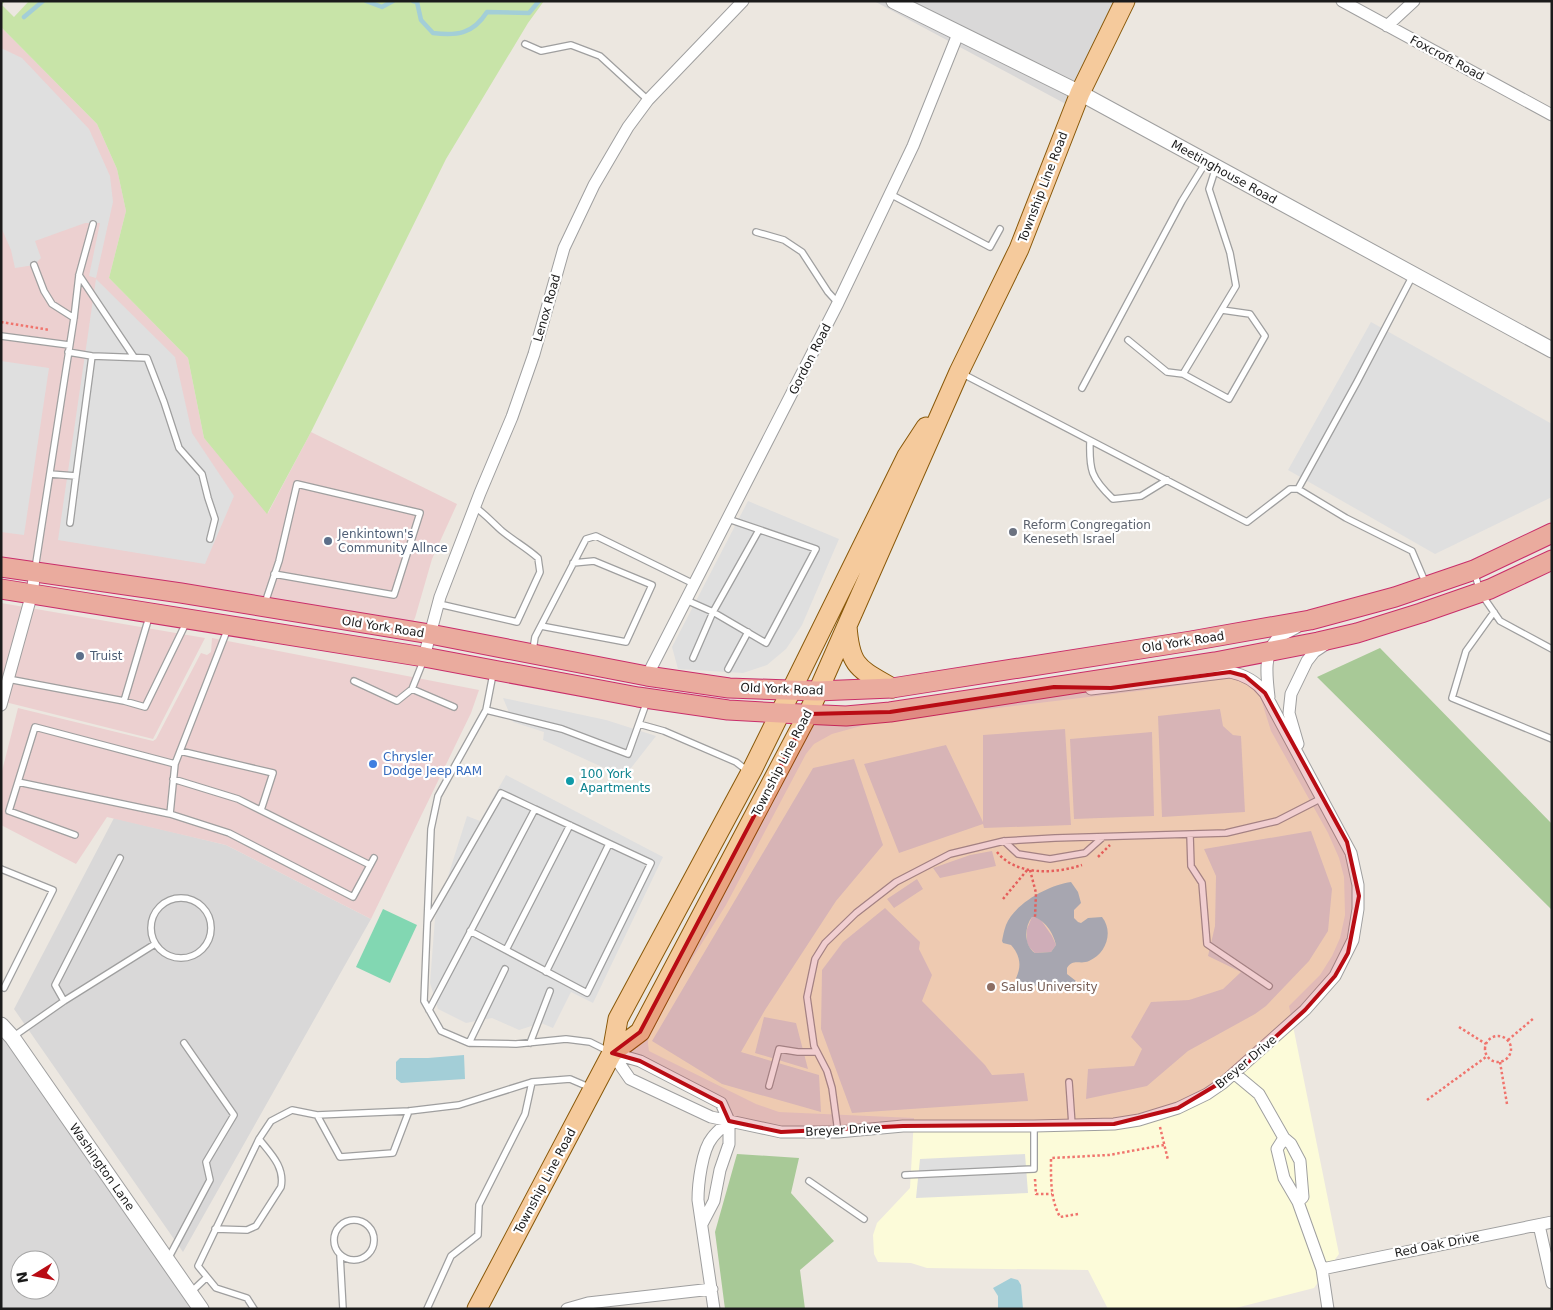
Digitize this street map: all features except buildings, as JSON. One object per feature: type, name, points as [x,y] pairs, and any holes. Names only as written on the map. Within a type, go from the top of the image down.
[{"type":"highway","name":"Old York Road","points":[[1,567],[236,602],[430,634],[647,676],[729,688],[817,691],[892,688],[1191,641],[1310,620],[1395,597],[1474,570],[1552,533]]},
{"type":"highway","name":"Old York Road","points":[[1,589],[424,657],[648,699],[728,710],[846,716],[890,712],[1215,662],[1336,638],[1422,614],[1480,592],[1552,560]]},
{"type":"highway","points":[[229,626],[236,602]]},
{"type":"main road","name":"Township Line Road","points":[[612,1053],[640,1032],[808,714],[960,372],[1020,249],[1080,94],[1125,1]]},
{"type":"main road","name":"Township Line Road","points":[[478,1309],[612,1053],[618,1019],[750,773],[907,456],[960,372]]},
{"type":"main road","points":[[847,626],[848,646],[861,670],[892,688]]},
{"type":"street","name":"Lenox Road","points":[[424,657],[439,604],[475,507],[512,417],[534,354],[564,248],[594,186],[628,128],[648,100],[743,1]]},
{"type":"street","name":"Meetinghouse Road","points":[[894,1],[1080,94],[1552,350]]},
{"type":"street","name":"Foxcroft Road","points":[[1342,1],[1552,115]]},
{"type":"street","points":[[1388,26],[1414,1]]},
{"type":"street","name":"Gordon Road","points":[[647,676],[838,303],[913,146],[958,34]]},
{"type":"street","points":[[1,705],[32,594],[35,572]]},
{"type":"street","points":[[1271,650],[1282,636],[1310,620]]},
{"type":"street","name":"Breyer Drive","points":[[1303,763],[1289,713],[1291,694],[1302,670],[1314,652],[1336,638]]},
{"type":"street","name":"Breyer Drive","points":[[1269,701],[1266,671],[1271,650]]},
{"type":"street","name":"Breyer Drive","points":[[612,1053],[630,1080],[711,1117],[781,1132],[838,1132],[903,1126],[1114,1124],[1156,1115],[1193,1101],[1223,1084],[1304,1010],[1335,976],[1354,940],[1359,896],[1356,873],[1347,842],[1269,701],[1260,687],[1245,676],[1230,672],[1088,690],[1054,687]]},
{"type":"street","name":"Washington Lane","points":[[1,1025],[12,1037],[201,1309]]},
{"type":"street","points":[[612,1053],[640,1061],[721,1103],[729,1120],[729,1144],[720,1170],[714,1201],[702,1224]]},
{"type":"street","points":[[1235,1074],[1259,1094],[1284,1138],[1291,1144],[1300,1161],[1304,1197],[1298,1202]]},
{"type":"street","points":[[714,1309],[698,1200],[701,1169],[711,1139],[729,1120]]},
{"type":"street","points":[[1284,1138],[1277,1149],[1284,1178],[1298,1202],[1322,1269],[1328,1309]]},
{"type":"street","name":"Red Oak Drive","points":[[1322,1269],[1552,1222]]},
{"type":"street","points":[[1539,1225],[1552,1283]]},
{"type":"street","points":[[567,1309],[588,1303],[712,1289]]},
{"type":"lane","points":[[526,44],[541,51],[571,46],[600,56],[648,100]]},
{"type":"lane","points":[[1183,374],[1236,286],[1230,253],[1209,189],[1211,165]]},
{"type":"lane","points":[[1082,388],[1182,201],[1211,165]]},
{"type":"lane","points":[[890,194],[990,247],[1000,229]]},
{"type":"lane","points":[[35,572],[79,275],[94,224]]},
{"type":"lane","points":[[756,232],[784,240],[802,252],[828,292],[838,303]]},
{"type":"lane","points":[[34,264],[44,291],[52,304],[74,318]]},
{"type":"lane","points":[[79,275],[134,357]]},
{"type":"lane","points":[[1298,489],[1414,275]]},
{"type":"lane","points":[[1128,340],[1167,372],[1183,374],[1229,399],[1265,336],[1250,314],[1222,310]]},
{"type":"lane","points":[[1,336],[69,345]]},
{"type":"lane","points":[[68,352],[92,356],[146,358],[164,402],[179,448],[202,474],[215,519],[210,539]]},
{"type":"lane","points":[[70,523],[92,356]]},
{"type":"lane","points":[[960,372],[1248,522],[1290,489],[1298,489],[1346,518],[1412,552],[1427,586]]},
{"type":"lane","points":[[1090,441],[1090,465],[1099,486],[1113,499],[1141,496],[1167,480]]},
{"type":"lane","points":[[50,474],[76,476]]},
{"type":"lane","points":[[264,607],[297,484],[420,514],[394,595],[274,574]]},
{"type":"lane","points":[[439,604],[517,622],[540,572],[538,558],[526,547],[503,532],[475,507]]},
{"type":"lane","points":[[686,600],[713,612],[766,643],[816,549],[728,518]]},
{"type":"lane","points":[[693,658],[713,612],[759,530]]},
{"type":"lane","points":[[532,654],[535,637],[586,539],[596,536],[694,584]]},
{"type":"lane","points":[[541,626],[626,642],[652,585],[594,561],[573,563]]},
{"type":"lane","points":[[1474,570],[1480,592],[1500,621],[1552,649]]},
{"type":"lane","points":[[124,701],[150,612]]},
{"type":"lane","points":[[1494,612],[1466,651],[1452,698],[1552,739]]},
{"type":"lane","points":[[8,679],[124,701],[145,707],[188,618]]},
{"type":"lane","points":[[170,814],[175,764],[229,626]]},
{"type":"lane","points":[[728,669],[748,632]]},
{"type":"lane","points":[[354,682],[397,701],[412,689],[424,657]]},
{"type":"lane","points":[[494,670],[486,710],[438,796],[431,829],[424,1001],[441,1031],[469,1043],[516,1044],[566,1039],[590,1042],[612,1053]]},
{"type":"lane","points":[[412,689],[454,707]]},
{"type":"lane","points":[[486,710],[562,729],[628,754],[648,699]]},
{"type":"lane","points":[[639,724],[664,731],[736,762],[750,773]]},
{"type":"lane","points":[[75,835],[9,811],[35,727],[175,764]]},
{"type":"lane","points":[[180,751],[273,774],[261,810]]},
{"type":"lane","points":[[173,780],[238,799],[370,865]]},
{"type":"lane","points":[[18,782],[170,814],[228,833],[353,897],[374,858]]},
{"type":"lane","points":[[427,922],[501,793],[651,863],[587,993],[470,931]]},
{"type":"lane","points":[[838,1132],[832,1088],[827,1071],[814,1046],[807,997],[816,959],[825,942],[856,913],[896,882],[950,854],[1004,841],[1226,833],[1277,821],[1322,798]]},
{"type":"lane","points":[[428,1010],[535,809]]},
{"type":"lane","points":[[506,950],[570,825]]},
{"type":"lane","points":[[1190,835],[1191,866],[1202,884],[1207,944],[1269,986]]},
{"type":"lane","points":[[1004,841],[1018,854],[1050,859],[1085,853],[1104,837]]},
{"type":"lane","points":[[546,972],[610,844]]},
{"type":"lane","points":[[64,1001],[56,985],[120,858]]},
{"type":"lane","points":[[1,869],[53,890],[4,988]]},
{"type":"lane","points":[[183,899],[192,901],[206,912],[211,930],[209,939],[199,952],[192,956],[177,958],[163,952],[155,944],[152,922],[155,914],[167,902],[183,899]]},
{"type":"lane","points":[[12,1037],[64,1001],[155,944]]},
{"type":"lane","points":[[469,1043],[505,970]]},
{"type":"lane","points":[[530,1043],[550,990]]},
{"type":"lane","points":[[167,1261],[210,1180],[206,1162],[234,1115],[184,1043]]},
{"type":"lane","points":[[769,1086],[779,1049],[798,1052],[818,1052]]},
{"type":"lane","points":[[254,1309],[247,1298],[216,1288],[198,1266],[260,1139],[271,1121],[292,1110],[317,1116],[409,1112],[459,1105],[532,1082],[570,1079],[593,1089]]},
{"type":"lane","points":[[427,1309],[451,1256],[478,1235],[479,1205],[525,1114],[532,1082]]},
{"type":"lane","points":[[1069,1082],[1072,1125]]},
{"type":"lane","points":[[317,1116],[340,1157],[393,1153],[409,1112]]},
{"type":"lane","points":[[905,1175],[1034,1169],[1034,1126]]},
{"type":"lane","points":[[215,1229],[247,1230],[256,1226],[281,1187],[283,1180],[279,1165],[260,1139]]},
{"type":"lane","points":[[809,1181],[864,1219]]},
{"type":"lane","points":[[340,1255],[352,1260],[365,1257],[373,1246],[373,1234],[369,1228],[359,1221],[346,1222],[336,1230],[334,1243],[340,1255],[343,1309]]},
{"type":"lane","points":[[190,1294],[207,1277]]},
{"type":"path","points":[[1,322],[50,330]]},
{"type":"path","points":[[1003,899],[1029,869],[1036,893],[1035,918]]},
{"type":"path","points":[[1508,1040],[1534,1018]]},
{"type":"path","points":[[1459,1027],[1486,1044]]},
{"type":"path","points":[[1495,1036],[1503,1036],[1508,1040],[1512,1051],[1507,1059],[1494,1062],[1487,1056],[1484,1048],[1486,1044],[1488,1040],[1495,1036]]},
{"type":"path","points":[[1427,1100],[1487,1056]]},
{"type":"path","points":[[1500,1062],[1507,1104]]},
{"type":"path","points":[[1160,1127],[1168,1160]]},
{"type":"path","points":[[1078,1214],[1060,1217],[1052,1194],[1051,1158],[1109,1155],[1164,1145]]},
{"type":"path","points":[[1034,1169],[1036,1194],[1052,1194]]},
{"type":"highlighted area","points":[[1230,672],[1245,676],[1265,693],[1347,842],[1359,896],[1348,953],[1335,976],[1305,1010],[1235,1074],[1178,1108],[1114,1124],[903,1126],[781,1132],[729,1121],[721,1103],[640,1061],[612,1053],[640,1032],[808,714],[890,712],[1054,687],[1111,688]]},
{"type":"shaded area","points":[[874,1],[1127,1],[1075,109]]},
{"type":"shaded area","points":[[1,27],[97,124],[117,169],[126,211],[109,278],[188,358],[204,438],[268,513],[311,432],[457,504],[432,559],[415,618],[407,631],[1,568]]},
{"type":"shaded area","points":[[1,48],[22,58],[89,129],[110,176],[113,202],[96,278],[89,276],[100,223],[85,223],[35,241],[41,258],[34,265],[15,268],[11,250],[1,227]]},
{"type":"shaded area","points":[[96,279],[175,357],[192,433],[234,496],[205,564],[58,540]]},
{"type":"shaded area","points":[[1371,322],[1552,424],[1552,497],[1435,554],[1288,470]]},
{"type":"shaded area","points":[[1,361],[49,368],[24,535],[1,532]]},
{"type":"shaded area","points":[[748,501],[839,539],[802,625],[786,649],[767,665],[743,673],[678,669],[672,647]]},
{"type":"shaded area","points":[[1,603],[205,638],[153,739],[1,701]]},
{"type":"shaded area","points":[[212,638],[479,690],[471,713],[371,919],[226,845],[107,817],[76,864],[1,825],[1,775],[18,708],[153,741],[156,739],[201,653],[207,655],[211,652]]},
{"type":"shaded area","name":"Salus University","points":[[1230,678],[1246,684],[1260,696],[1271,731],[1328,833],[1339,858],[1344,877],[1345,915],[1340,938],[1332,956],[1320,975],[1289,1006],[1339,1254],[1314,1288],[1232,1309],[1108,1309],[1088,1270],[927,1268],[911,1263],[878,1262],[874,1254],[873,1235],[877,1223],[910,1188],[914,1118],[779,1112],[756,1104],[649,1051],[649,1032],[666,1000],[726,905],[806,754],[814,744],[832,734],[872,723],[1155,689]]},
{"type":"shaded area","points":[[503,698],[606,720],[656,736],[624,777],[543,740],[544,732],[513,722]]},
{"type":"shaded area","points":[[1220,709],[1223,726],[1233,735],[1241,736],[1245,812],[1162,817],[1158,716]]},
{"type":"shaded area","points":[[1065,729],[1071,825],[984,828],[983,824],[899,853],[864,764],[946,745],[983,822],[983,735]]},
{"type":"shaded area","points":[[1152,732],[1154,816],[1074,819],[1070,739]]},
{"type":"shaded area","points":[[854,759],[883,845],[836,901],[765,1010],[741,1052],[819,1075],[821,1112],[722,1084],[652,1041],[813,768]]},
{"type":"shaded area","points":[[506,775],[663,857],[593,1003],[571,992],[553,1028],[541,1023],[519,1030],[492,1018],[466,1023],[438,1009],[430,983],[435,918],[467,816],[480,821]]},
{"type":"shaded area","points":[[114,818],[226,845],[371,919],[183,1252],[14,1009]]},
{"type":"shaded area","points":[[1311,831],[1332,889],[1328,931],[1309,961],[1266,1006],[1188,1051],[1147,1086],[1086,1099],[1088,1069],[1134,1066],[1142,1049],[1131,1037],[1151,1002],[1189,1000],[1223,989],[1241,972],[1208,956],[1215,926],[1216,876],[1204,849]]},
{"type":"shaded area","points":[[992,851],[996,866],[940,878],[933,868],[970,855]]},
{"type":"shaded area","points":[[917,879],[923,889],[894,908],[887,899]]},
{"type":"shaded area","points":[[885,908],[920,942],[919,949],[932,975],[922,1001],[985,1065],[992,1075],[1024,1073],[1028,1101],[852,1113],[821,1029],[822,970],[843,942]]},
{"type":"shaded area","points":[[1032,917],[1041,920],[1052,936],[1056,945],[1051,952],[1035,953],[1029,947],[1027,929]]},
{"type":"shaded area","points":[[764,1017],[796,1023],[808,1069],[755,1053]]},
{"type":"shaded area","points":[[1,1025],[201,1309],[1,1309]]},
{"type":"shaded area","points":[[1025,1154],[1028,1193],[916,1198],[920,1159]]},
{"type":"green space","points":[[1,1],[5,1],[2,5],[14,17],[29,1],[544,1],[528,23],[446,159],[311,432],[267,514],[204,438],[188,358],[109,278],[126,211],[117,169],[97,124],[1,27]]},
{"type":"green space","points":[[1380,648],[1552,824],[1552,910],[1317,677]]},
{"type":"green space","points":[[383,909],[417,925],[390,983],[356,967]]},
{"type":"green space","points":[[737,1154],[799,1158],[791,1193],[834,1241],[800,1270],[805,1309],[725,1309],[715,1232]]},
{"type":"water","points":[[1071,882],[1078,892],[1081,903],[1074,910],[1074,918],[1078,922],[1081,923],[1088,918],[1102,917],[1106,923],[1108,936],[1104,948],[1095,958],[1089,961],[1074,962],[1069,965],[1067,974],[1076,981],[1066,988],[1055,985],[1037,986],[1020,983],[1016,978],[1019,961],[1016,953],[1011,945],[1002,941],[1006,925],[1017,909],[1034,896]],"holes":[[[1032,917],[1048,927],[1053,936],[1056,945],[1051,952],[1035,953],[1029,946],[1026,936],[1029,921]]]},
{"type":"water","points":[[464,1055],[465,1079],[401,1083],[396,1079],[396,1062],[400,1058]]},
{"type":"water","points":[[1011,1278],[1018,1280],[1021,1285],[1023,1309],[998,1309],[998,1296],[993,1288]]},
{"type":"waterway","points":[[24,17],[43,1]]},
{"type":"waterway","points":[[366,1],[382,7],[393,1]]},
{"type":"waterway","points":[[413,1],[417,2],[421,20],[433,33],[450,34],[470,29],[487,12],[529,13],[539,1]]},
{"type":"place","name":"Reform Congregation Keneseth Israel","points":[[1013,532]]},
{"type":"place","name":"Jenkintown's Community Allnce","points":[[328,541]]},
{"type":"place","name":"Truist","points":[[80,656]]},
{"type":"place","name":"Chrysler Dodge Jeep RAM","points":[[373,764]]},
{"type":"place","name":"100 York Apartments","points":[[570,781]]},
{"type":"place","name":"Salus University","points":[[991,987]]}]
